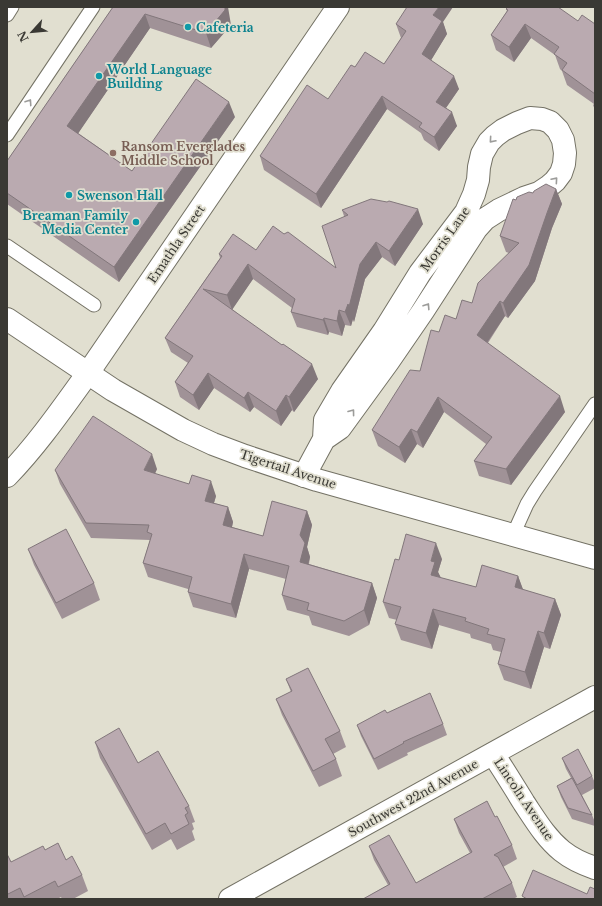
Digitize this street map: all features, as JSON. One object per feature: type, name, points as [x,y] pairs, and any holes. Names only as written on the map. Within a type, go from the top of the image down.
[{"type":"street","name":"Emathla Street","points":[[7,476],[26,455],[88,373],[338,7]]},
{"type":"street","name":"Morris Lane","points":[[304,476],[324,439],[325,420],[342,391],[384,331],[420,273],[466,212],[478,180],[482,154],[489,142],[504,130],[530,118],[542,119],[550,122],[558,130],[563,140],[565,153],[564,164],[556,181],[539,193],[524,198],[499,210],[485,220],[476,229],[423,311],[356,407],[340,428],[324,439]]},
{"type":"street","name":"Tigertail Avenue","points":[[7,319],[113,390],[198,438],[304,476],[595,558]]},
{"type":"street","name":"Southwest 22nd Avenue","points":[[230,899],[595,697]]},
{"type":"street","name":"Lincoln Avenue","points":[[493,754],[534,818],[554,844],[573,859],[582,864],[595,868]]},
{"type":"lane","points":[[7,15],[12,7]]},
{"type":"lane","points":[[7,135],[93,7]]},
{"type":"lane","points":[[7,246],[94,305]]},
{"type":"lane","points":[[513,535],[527,504],[535,491],[595,404]]},
{"type":"building","points":[[113,7],[225,7],[225,10],[206,33],[145,14],[67,126],[132,171],[196,79],[229,102],[114,267],[7,193],[7,161]]},
{"type":"building","points":[[407,7],[439,7],[433,15],[442,21],[422,54],[454,76],[436,102],[452,112],[434,137],[419,127],[422,123],[382,96],[316,194],[260,156],[307,85],[328,99],[351,65],[355,67],[365,52],[384,64],[406,31],[396,24]]},
{"type":"building","points":[[508,7],[558,7],[578,21],[582,15],[595,24],[595,94],[562,70],[567,63],[554,54],[559,47],[525,24],[509,47],[491,35],[508,10],[506,9]]},
{"type":"building","points":[[546,184],[556,189],[529,265],[503,303],[500,301],[477,335],[560,396],[506,469],[474,461],[492,437],[438,397],[417,432],[411,429],[399,447],[372,430],[410,370],[420,371],[431,330],[439,332],[445,315],[456,319],[462,300],[472,303],[478,283],[519,243],[500,236],[513,199],[516,200],[517,197],[529,192],[533,193]]},
{"type":"building","points":[[371,199],[387,202],[389,201],[418,209],[389,251],[376,242],[360,264],[349,307],[348,304],[345,312],[339,310],[337,321],[324,318],[323,320],[291,312],[295,299],[248,264],[227,295],[203,289],[282,345],[283,344],[312,364],[289,397],[286,395],[276,411],[248,392],[244,398],[208,373],[193,395],[175,382],[193,356],[165,338],[222,256],[219,254],[233,234],[256,250],[273,226],[284,234],[288,232],[336,268],[322,226],[348,215],[342,210]]},
{"type":"building","points":[[93,416],[152,454],[144,470],[189,484],[192,475],[211,481],[205,501],[228,507],[223,525],[263,536],[272,501],[307,511],[300,535],[305,543],[300,562],[372,583],[364,610],[344,621],[307,610],[309,603],[282,595],[289,566],[244,554],[231,604],[188,592],[192,577],[143,563],[152,534],[147,532],[149,525],[86,523],[55,470]]},
{"type":"building","points":[[66,529],[94,583],[56,603],[28,549]]},
{"type":"building","points":[[406,534],[436,543],[431,561],[435,562],[431,575],[476,587],[482,565],[518,576],[515,587],[555,599],[544,633],[538,631],[525,672],[498,664],[505,639],[487,634],[489,629],[465,621],[466,618],[433,609],[426,633],[395,624],[401,607],[383,602],[395,559],[399,560]]},
{"type":"building","points":[[308,668],[340,731],[325,739],[336,759],[313,771],[276,699],[292,691],[286,679]]},
{"type":"building","points":[[430,693],[443,724],[403,742],[404,743],[374,759],[357,725],[385,710],[387,713]]},
{"type":"building","points":[[119,728],[138,763],[158,751],[189,806],[185,808],[188,813],[185,815],[189,824],[171,834],[165,823],[146,834],[95,742]]},
{"type":"building","points":[[578,749],[592,776],[577,785],[562,758]]},
{"type":"building","points":[[572,778],[592,815],[568,808],[557,786]]},
{"type":"building","points":[[487,801],[495,817],[497,816],[512,845],[494,855],[498,857],[512,883],[482,899],[363,899],[390,884],[369,846],[389,835],[416,883],[472,852],[454,819]]},
{"type":"building","points":[[58,843],[66,860],[72,856],[82,875],[58,887],[55,881],[24,897],[20,888],[8,894],[7,854],[11,862],[43,846],[45,850]]},
{"type":"building","points":[[533,870],[587,894],[590,887],[595,889],[595,899],[527,899],[522,896]]},
{"type":"place","name":"Cafeteria","points":[[188,27]]},
{"type":"place","name":"World Language Building","points":[[99,76]]},
{"type":"place","name":"Ransom Everglades Middle School","points":[[113,153]]},
{"type":"place","name":"Swenson Hall","points":[[69,195]]},
{"type":"place","name":"Breaman Family Media Center","points":[[136,222]]}]
